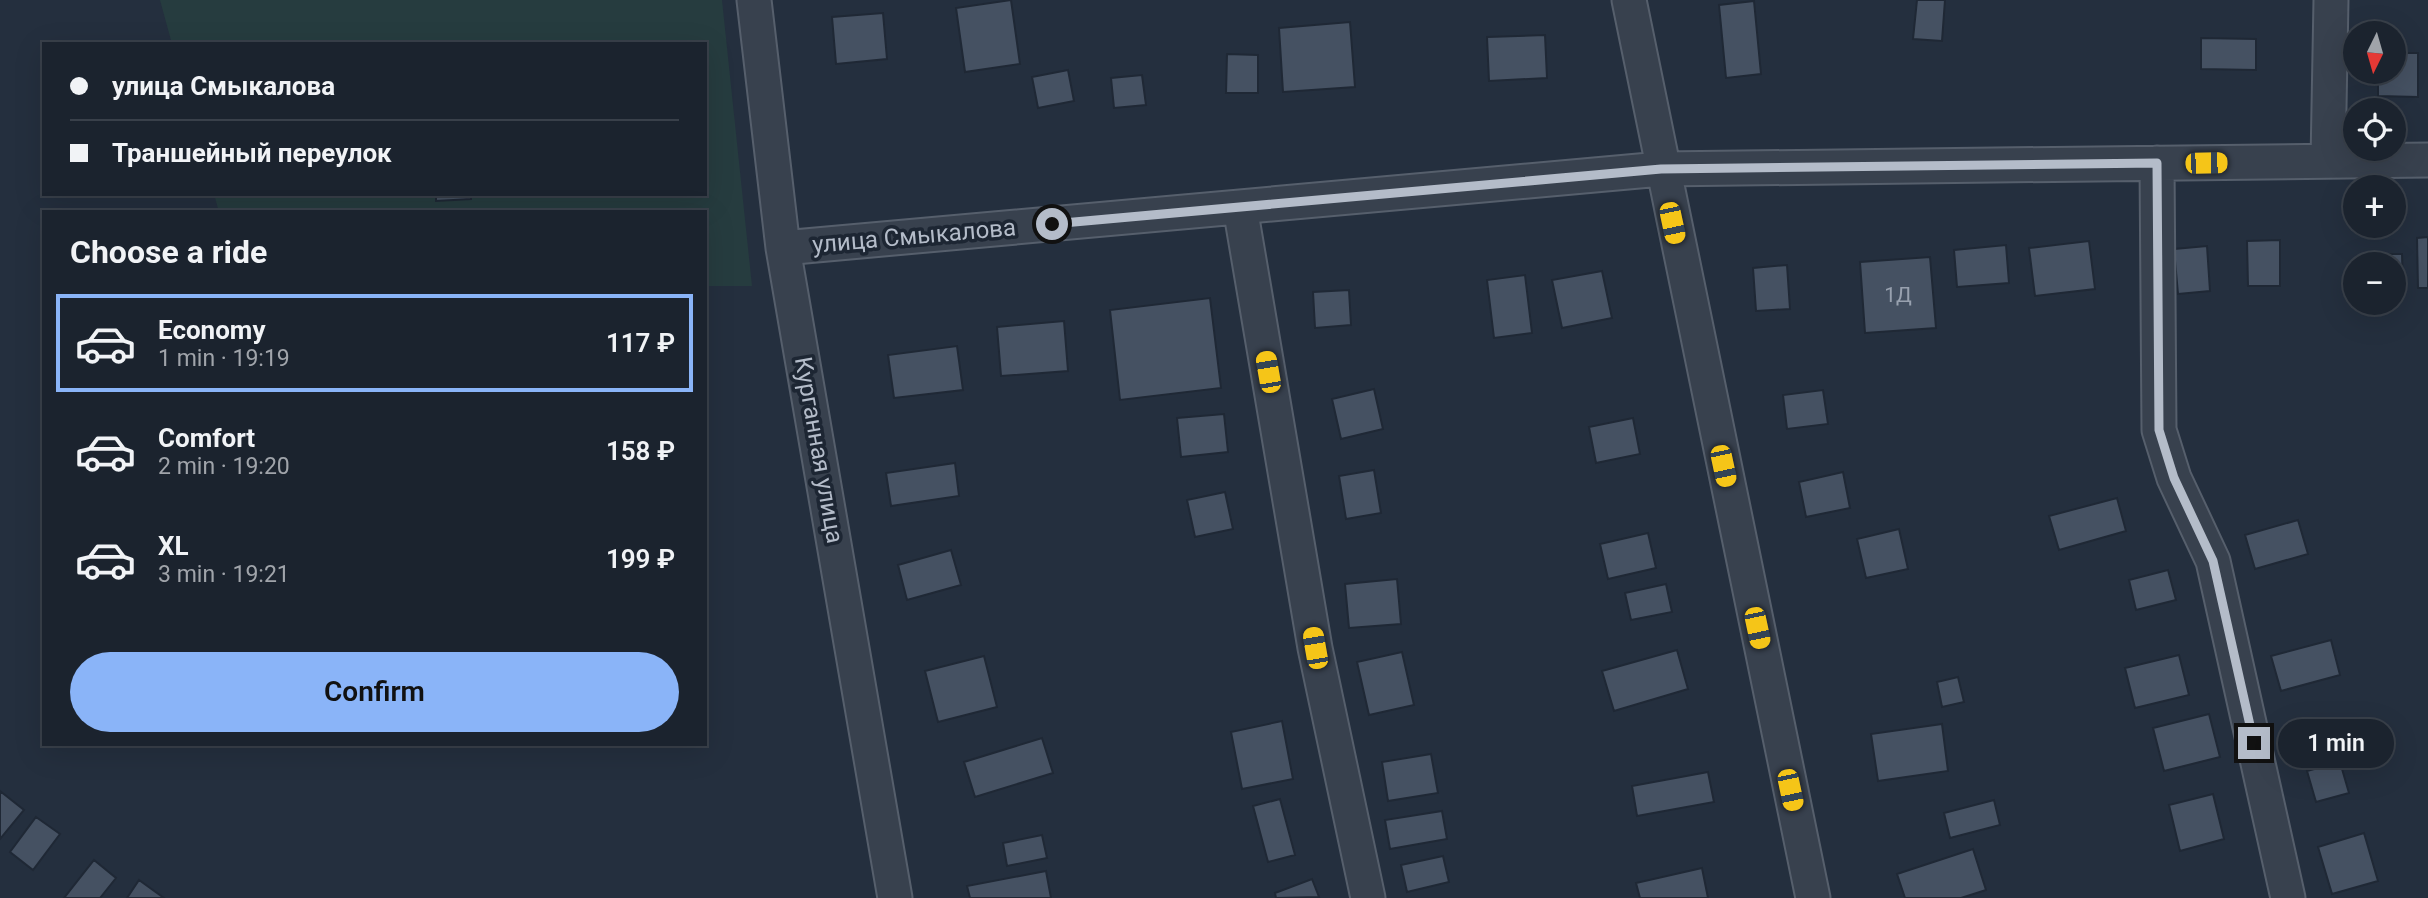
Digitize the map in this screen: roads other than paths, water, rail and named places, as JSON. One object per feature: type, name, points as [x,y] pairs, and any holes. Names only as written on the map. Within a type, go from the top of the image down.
[{"type":"street","name":"Курганная улица","points":[[754,0],[783,248],[895,898]]},
{"type":"street","points":[[1629,0],[1661,169],[1813,898]]},
{"type":"street","points":[[2328,161],[2331,0]]},
{"type":"street","name":"улица Смыкалова","points":[[783,248],[1661,169],[2428,160]]},
{"type":"street","points":[[2157,163],[2159,430],[2174,478],[2213,561],[2288,898]]},
{"type":"street","points":[[1240,207],[1315,648],[1368,898]]}]
